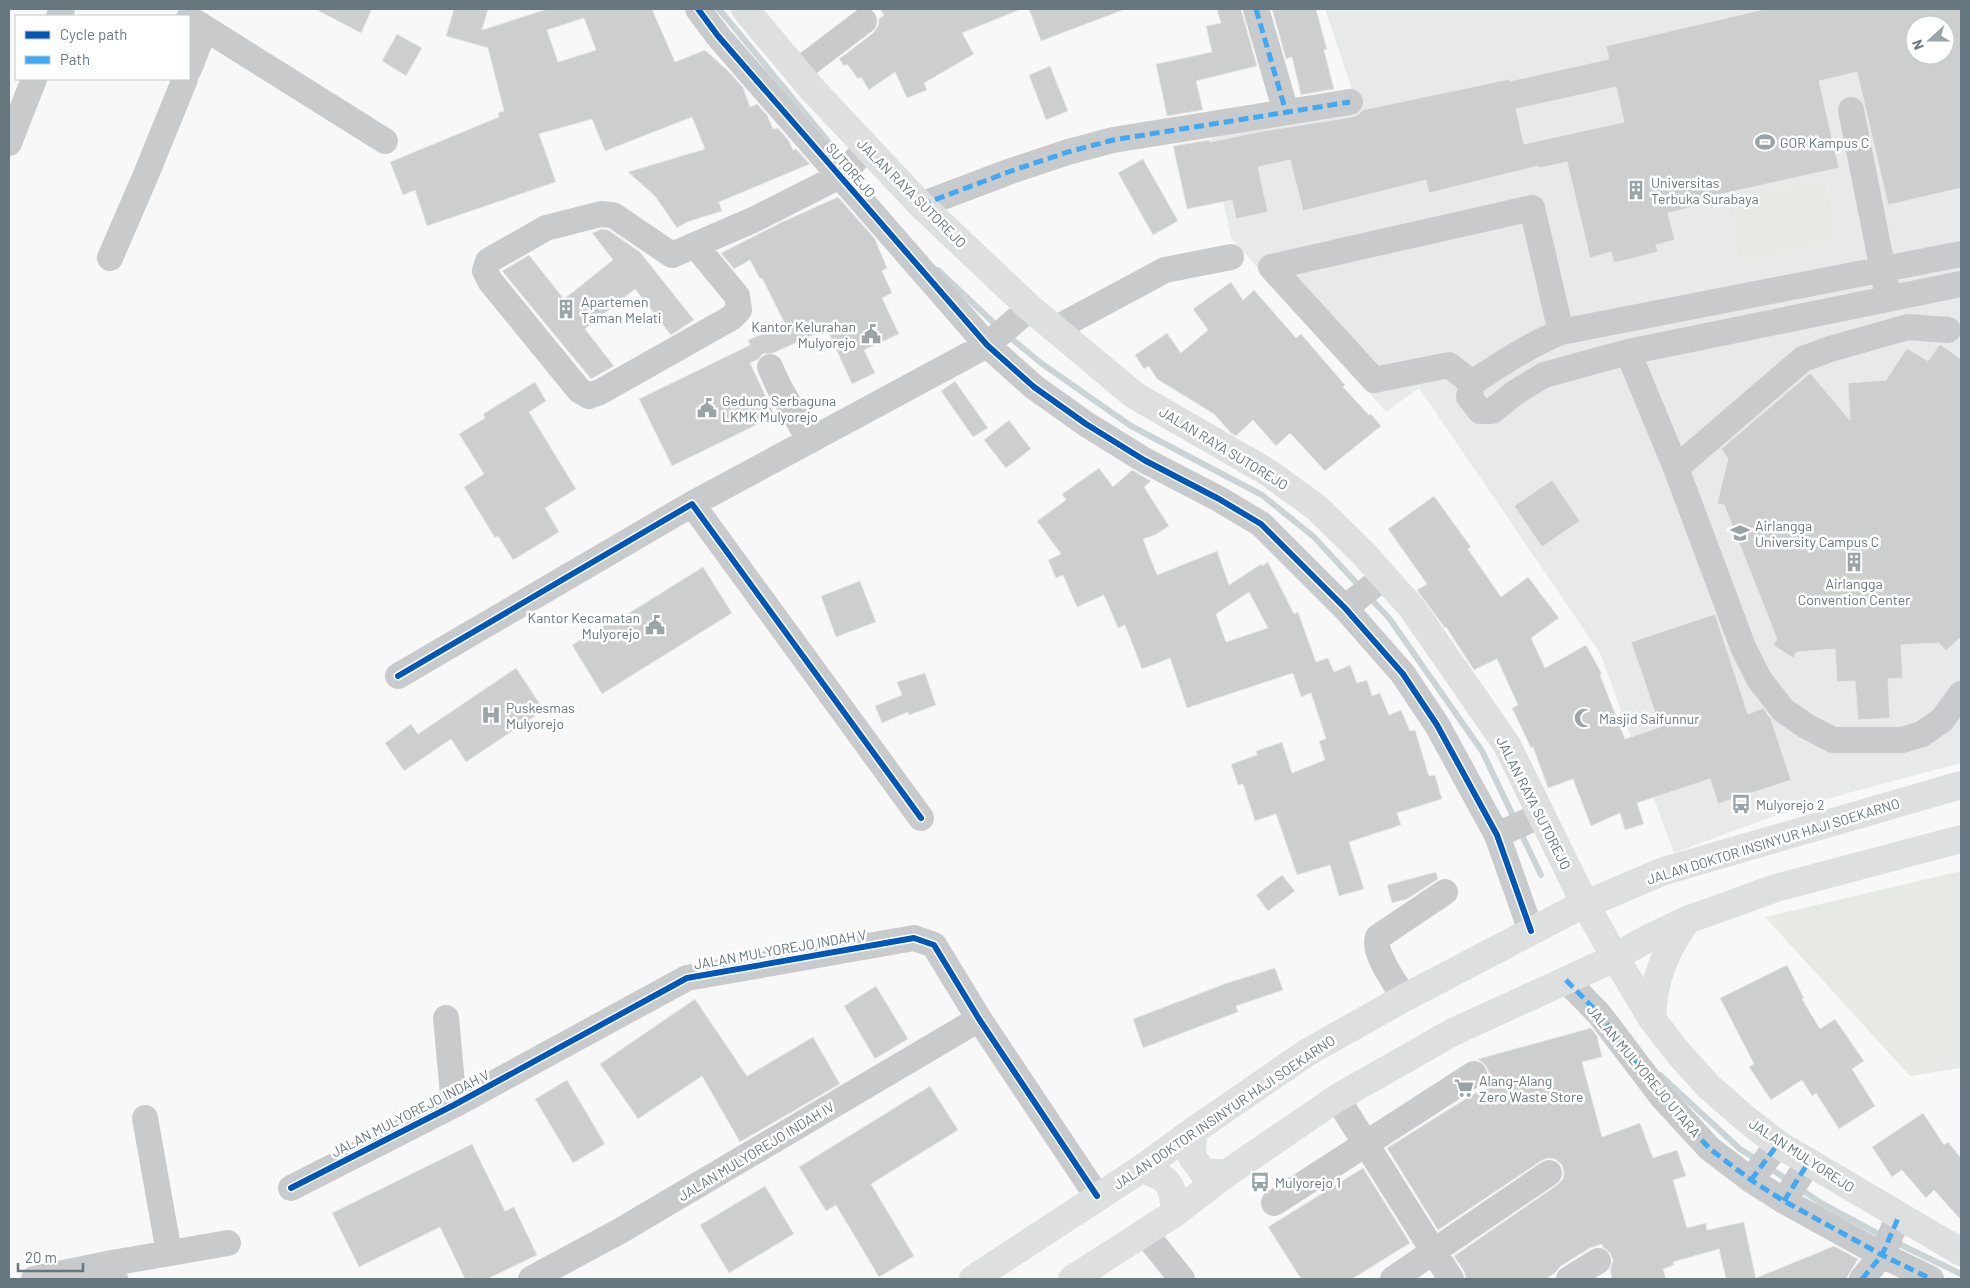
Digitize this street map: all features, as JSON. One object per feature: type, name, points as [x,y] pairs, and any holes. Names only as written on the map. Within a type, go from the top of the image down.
[{"type":"main road","name":"JALAN RAYA SUTOREJO","points":[[745,9],[798,72],[854,162],[921,205],[1024,313],[1055,330],[1134,395],[1269,473],[1317,508],[1363,553],[1365,593],[1412,608],[1507,745],[1537,817],[1579,907],[1592,968]]},
{"type":"main road","name":"JALAN DOKTOR INSINYUR HAJI SOEKARNO","points":[[974,1279],[1097,1196],[1141,1169],[1192,1131],[1308,1052],[1404,998],[1537,928],[1579,907],[1664,871],[1961,784]]},
{"type":"main road","points":[[1072,1279],[1175,1212],[1226,1174],[1337,1098],[1453,1032],[1592,968],[1687,920],[1776,888],[1961,839]]},
{"type":"main road","points":[[1652,1019],[1654,997],[1661,964],[1670,945],[1687,920]]},
{"type":"main road","name":"JALAN MULYOREJO","points":[[1592,968],[1652,1019],[1680,1055],[1709,1087],[1746,1119],[1765,1161],[1796,1182],[1891,1234],[1961,1252]]},
{"type":"main road","points":[[1192,1131],[1192,1157],[1203,1172],[1226,1174]]},
{"type":"main road","points":[[1141,1169],[1163,1176],[1173,1192],[1175,1212]]},
{"type":"street","name":"SUTOREJO","points":[[698,9],[718,36],[854,162],[991,342],[1034,387],[1086,424],[1144,460],[1219,499],[1261,524],[1365,593],[1403,674],[1437,725],[1501,834],[1537,928]]},
{"type":"street","points":[[1256,9],[1286,112]]},
{"type":"street","points":[[190,57],[193,21],[385,141]]},
{"type":"street","points":[[798,72],[864,21]]},
{"type":"street","points":[[9,143],[34,80]]},
{"type":"street","points":[[110,258],[185,80]]},
{"type":"street","points":[[921,205],[1012,170],[1113,140],[1350,102]]},
{"type":"street","points":[[1851,110],[1888,299]]},
{"type":"street","points":[[695,245],[737,296],[739,310],[731,318],[600,392],[589,396],[579,390],[490,281],[485,271],[488,261],[546,228],[601,214],[613,215],[672,255],[695,245],[753,220],[854,162]]},
{"type":"street","points":[[1472,383],[1449,365],[1374,380],[1272,267],[1532,208],[1561,332]]},
{"type":"street","points":[[1961,254],[1561,332],[1543,339],[1516,354],[1472,383],[1469,397],[1480,411],[1492,411],[1516,392],[1544,375],[1628,352],[1961,284]]},
{"type":"street","points":[[1055,330],[1165,270],[1232,257]]},
{"type":"street","points":[[1744,296],[1750,327]]},
{"type":"street","points":[[398,676],[692,504],[991,342],[1024,313]]},
{"type":"street","points":[[1676,468],[1802,359],[1908,327],[1948,330]]},
{"type":"street","points":[[1628,352],[1676,468],[1743,646],[1759,680],[1783,710],[1806,726],[1833,740],[1902,740],[1922,734],[1942,720],[1961,694]]},
{"type":"street","points":[[770,367],[779,387],[810,440]]},
{"type":"street","points":[[692,504],[921,818]]},
{"type":"street","points":[[1501,834],[1537,817]]},
{"type":"street","points":[[1404,998],[1379,954],[1376,943],[1378,937],[1445,892]]},
{"type":"street","name":"JALAN MULYOREJO INDAH V","points":[[291,1188],[454,1105],[687,978],[914,938],[934,945],[979,1019],[1097,1196]]},
{"type":"street","name":"JALAN MULYOREJO UTARA","points":[[1592,968],[1599,1014],[1662,1097],[1710,1149],[1765,1161],[1796,1182],[1891,1234],[1931,1279]]},
{"type":"street","name":"JALAN MULYOREJO INDAH V","points":[[446,1018],[454,1105]]},
{"type":"street","name":"JALAN MULYOREJO INDAH IV","points":[[531,1279],[620,1231],[979,1019]]},
{"type":"street","points":[[1274,1203],[1474,1074]]},
{"type":"street","points":[[1337,1098],[1451,1279]]},
{"type":"street","points":[[145,1118],[169,1253]]},
{"type":"street","points":[[1393,1279],[1550,1173]]},
{"type":"street","points":[[1144,1232],[1182,1279]]},
{"type":"street","points":[[1862,1279],[1891,1234]]},
{"type":"street","points":[[34,1279],[114,1271],[169,1253],[228,1242]]},
{"type":"street","points":[[1569,1279],[1598,1261]]},
{"type":"shaded area","name":"Airlangga University Campus C","points":[[1325,9],[1961,9],[1961,763],[1848,793],[1771,817],[1674,853],[1600,653],[1419,388],[1386,412],[1231,238],[1210,139],[1355,99]]},
{"type":"shaded area","points":[[1823,178],[1838,240],[1741,262],[1727,200]]},
{"type":"shaded area","points":[[1961,871],[1961,1068],[1910,1076],[1765,917]]},
{"type":"building","points":[[315,9],[372,9],[361,33]]},
{"type":"building","points":[[454,9],[488,9],[482,30],[547,9],[652,9],[675,62],[705,50],[743,87],[750,107],[757,104],[767,115],[773,129],[778,128],[789,141],[793,150],[796,149],[810,164],[719,202],[722,211],[687,222],[677,228],[655,196],[628,172],[705,149],[692,117],[605,151],[592,119],[539,134],[556,182],[427,226],[415,190],[403,195],[390,162],[499,117],[498,113],[504,111],[488,48],[446,36]],"holes":[[[584,18],[596,50],[558,62],[547,30]]]},
{"type":"building","points":[[880,9],[1019,10],[962,33],[974,54],[924,83],[927,90],[907,98],[895,72],[869,90],[861,77],[858,79],[847,64],[844,66],[839,59],[873,33],[878,26],[879,19],[884,15]]},
{"type":"building","points":[[1029,9],[1122,9],[1123,10],[1041,41]]},
{"type":"building","points":[[1217,9],[1241,9],[1257,66],[1196,81],[1203,110],[1167,116],[1156,64],[1212,52],[1206,26],[1221,23]]},
{"type":"building","points":[[1272,9],[1316,9],[1327,49],[1324,50],[1334,89],[1301,95],[1292,57],[1286,59]]},
{"type":"building","points":[[1765,9],[1961,9],[1961,188],[1888,205],[1857,72],[1819,81],[1839,168],[1699,199],[1701,205],[1668,213],[1675,240],[1656,245],[1658,252],[1614,263],[1611,252],[1590,258],[1567,162],[1539,168],[1538,166],[1429,193],[1426,180],[1303,211],[1290,160],[1258,167],[1268,212],[1236,219],[1232,200],[1187,209],[1173,146],[1209,140],[1210,142],[1263,131],[1352,117],[1359,114],[1362,110],[1510,79],[1510,81],[1609,59],[1606,46]],"holes":[[[1616,87],[1624,122],[1524,144],[1516,109]]]},
{"type":"building","points":[[397,34],[422,48],[406,76],[382,61]]},
{"type":"building","points":[[1050,66],[1068,111],[1046,120],[1029,75]]},
{"type":"building","points":[[1143,159],[1178,221],[1153,235],[1118,173]]},
{"type":"building","points":[[838,197],[875,239],[887,268],[882,271],[892,293],[882,298],[899,334],[864,350],[875,373],[852,384],[827,329],[773,353],[763,354],[757,360],[750,363],[775,416],[672,466],[639,399],[750,345],[748,340],[785,324],[762,278],[760,279],[750,260],[734,269],[721,253],[780,223]]},
{"type":"building","name":"Apartemen Taman Melati","points":[[602,229],[608,230],[640,252],[694,320],[671,335],[635,289],[585,329],[614,366],[591,379],[502,271],[529,255],[564,299],[613,260],[592,233]]},
{"type":"building","points":[[1231,282],[1243,300],[1254,290],[1296,338],[1301,334],[1345,385],[1343,387],[1381,426],[1325,471],[1290,433],[1276,446],[1253,420],[1236,436],[1231,433],[1214,414],[1157,379],[1149,366],[1144,369],[1135,355],[1167,333],[1181,353],[1208,330],[1193,309]]},
{"type":"building","name":"Airlangga Convention Center","points":[[1940,344],[1961,359],[1961,637],[1946,651],[1939,643],[1901,645],[1903,678],[1888,679],[1890,718],[1858,720],[1855,681],[1837,682],[1835,649],[1797,652],[1793,658],[1773,645],[1777,639],[1724,505],[1717,504],[1728,459],[1721,449],[1810,373],[1850,420],[1848,383],[1886,380],[1907,348],[1928,361]]},
{"type":"building","points":[[955,381],[988,428],[973,437],[941,391]]},
{"type":"building","points":[[535,382],[546,401],[529,412],[576,489],[545,508],[559,532],[513,560],[498,536],[495,538],[464,487],[484,474],[459,434],[485,418],[483,414]]},
{"type":"building","points":[[1009,420],[1031,449],[1006,468],[984,440]]},
{"type":"building","points":[[1099,468],[1113,487],[1132,470],[1151,481],[1144,487],[1169,526],[1155,535],[1143,539],[1157,575],[1217,551],[1229,585],[1261,564],[1262,566],[1268,562],[1294,614],[1298,612],[1316,662],[1328,658],[1334,672],[1350,665],[1357,683],[1367,680],[1372,696],[1380,693],[1389,715],[1401,710],[1410,731],[1415,730],[1429,776],[1435,775],[1442,799],[1397,813],[1401,825],[1349,842],[1364,889],[1339,896],[1330,865],[1297,875],[1276,814],[1255,821],[1243,784],[1238,785],[1231,764],[1257,755],[1256,751],[1282,742],[1292,773],[1325,760],[1319,741],[1326,739],[1311,693],[1301,697],[1293,673],[1187,708],[1170,658],[1142,669],[1125,625],[1118,628],[1104,595],[1077,607],[1063,575],[1056,578],[1048,560],[1061,554],[1037,521],[1066,500],[1062,494]],"holes":[[[1249,592],[1268,628],[1226,642],[1216,614]]]},
{"type":"building","points":[[1552,480],[1580,521],[1542,547],[1514,506]]},
{"type":"building","points":[[1434,496],[1471,547],[1468,549],[1501,597],[1528,577],[1559,618],[1531,638],[1545,668],[1586,645],[1602,674],[1600,675],[1625,739],[1660,727],[1631,642],[1715,614],[1748,714],[1763,708],[1771,719],[1791,780],[1718,804],[1710,779],[1637,803],[1644,824],[1625,830],[1620,813],[1591,826],[1573,779],[1548,788],[1533,747],[1531,748],[1512,708],[1518,705],[1497,659],[1474,670],[1446,627],[1417,590],[1427,584],[1388,529]]},
{"type":"building","points":[[703,567],[732,613],[602,694],[572,645],[620,616],[621,618]]},
{"type":"building","points":[[860,581],[876,622],[836,637],[821,596]]},
{"type":"building","name":"Puskesmas Mulyorejo","points":[[516,668],[544,710],[466,762],[451,739],[404,771],[385,743],[411,724],[418,734]]},
{"type":"building","points":[[925,673],[936,705],[909,715],[908,712],[882,723],[875,706],[902,695],[897,682]]},
{"type":"building","points":[[1436,872],[1438,879],[1407,899],[1392,903],[1387,885]]},
{"type":"building","points":[[1282,875],[1295,891],[1268,911],[1256,895]]},
{"type":"building","points":[[1787,965],[1804,998],[1802,999],[1820,1029],[1835,1019],[1864,1061],[1852,1069],[1875,1106],[1839,1129],[1816,1093],[1812,1096],[1802,1080],[1771,1100],[1749,1067],[1754,1064],[1720,998]]},
{"type":"building","points":[[1275,968],[1283,990],[1236,1006],[1238,1012],[1143,1048],[1133,1019],[1227,983]]},
{"type":"building","points":[[876,986],[908,1039],[875,1059],[844,1006]]},
{"type":"building","points":[[695,999],[747,1076],[813,1037],[840,1084],[740,1142],[702,1076],[638,1119],[600,1064]]},
{"type":"building","points":[[1591,1028],[1597,1036],[1602,1057],[1582,1062],[1602,1137],[1640,1123],[1653,1158],[1677,1150],[1686,1176],[1673,1180],[1687,1228],[1706,1223],[1707,1230],[1744,1222],[1756,1279],[1726,1279],[1719,1249],[1673,1262],[1674,1265],[1663,1269],[1666,1279],[1612,1279],[1610,1270],[1613,1260],[1602,1244],[1590,1248],[1561,1266],[1546,1279],[1466,1279],[1464,1271],[1454,1256],[1557,1185],[1563,1179],[1562,1165],[1555,1159],[1547,1158],[1541,1161],[1438,1230],[1387,1148],[1475,1093],[1486,1090],[1485,1084],[1489,1073],[1486,1066],[1478,1059]]},
{"type":"building","points":[[567,1080],[605,1144],[573,1163],[535,1099]]},
{"type":"building","points":[[930,1086],[958,1130],[871,1184],[914,1256],[879,1277],[836,1205],[826,1211],[799,1167]]},
{"type":"building","points":[[1923,1113],[1944,1145],[1948,1142],[1961,1158],[1961,1220],[1934,1190],[1926,1198],[1902,1170],[1892,1177],[1872,1147]]},
{"type":"building","points":[[472,1144],[505,1211],[514,1207],[537,1255],[487,1279],[465,1279],[440,1227],[359,1267],[332,1213]]},
{"type":"building","points":[[1363,1168],[1410,1243],[1352,1279],[1301,1279],[1268,1227]]},
{"type":"building","points":[[765,1186],[794,1234],[729,1273],[700,1225]]},
{"type":"building","points":[[1834,1246],[1858,1259],[1846,1279],[1756,1279],[1756,1278]]},
{"type":"waterway","points":[[719,9],[845,162]]},
{"type":"waterway","points":[[938,270],[998,327]]},
{"type":"waterway","points":[[1007,335],[1041,363],[1131,426],[1262,495],[1314,537],[1361,588]]},
{"type":"waterway","points":[[1369,597],[1389,618],[1482,751],[1515,820]]},
{"type":"waterway","points":[[1520,831],[1541,875]]},
{"type":"waterway","points":[[1660,1075],[1740,1149],[1757,1160]]},
{"type":"waterway","points":[[1768,1167],[1789,1181]]},
{"type":"waterway","points":[[1799,1188],[1821,1203],[1884,1237]]},
{"type":"waterway","points":[[1895,1242],[1961,1274]]},
{"type":"marked path","points":[[1256,9],[1286,112]]},
{"type":"marked path","points":[[921,205],[1011,171],[1068,152],[1113,140],[1350,102]]},
{"type":"marked path","points":[[1566,980],[1599,1014],[1662,1097],[1710,1149],[1751,1180],[1784,1201],[1882,1255],[1931,1279]]},
{"type":"marked path","points":[[1751,1180],[1778,1144]]},
{"type":"marked path","points":[[1784,1201],[1808,1163]]},
{"type":"marked path","points":[[1862,1279],[1882,1255],[1899,1216]]},
{"type":"cycle path","points":[[698,9],[718,36],[987,345],[1034,387],[1086,424],[1144,460],[1219,499],[1261,524],[1345,608],[1403,674],[1437,725],[1497,835],[1531,931]]},
{"type":"cycle path","points":[[398,676],[692,504],[921,818]]},
{"type":"cycle path","points":[[291,1188],[454,1105],[687,978],[914,938],[934,945],[979,1019],[1097,1196]]},
{"type":"place","name":"GOR Kampus C","points":[[1765,142]]},
{"type":"place","name":"Universitas Terbuka Surabaya","points":[[1636,190]]},
{"type":"place","name":"Apartemen Taman Melati","points":[[566,309]]},
{"type":"place","name":"Kantor Kelurahan Mulyorejo","points":[[871,334]]},
{"type":"place","name":"Gedung Serbaguna LKMK Mulyorejo","points":[[707,408]]},
{"type":"place","name":"Airlangga University Campus C","points":[[1740,533]]},
{"type":"place","name":"Airlangga Convention Center","points":[[1854,562]]},
{"type":"place","name":"Kantor Kecamatan Mulyorejo","points":[[655,625]]},
{"type":"place","name":"Puskesmas Mulyorejo","points":[[491,715]]},
{"type":"place","name":"Masjid Saifunnur","points":[[1584,718]]},
{"type":"place","name":"Mulyorejo 2","points":[[1741,804]]},
{"type":"place","name":"Alang-Alang Zero Waste Store","points":[[1464,1088]]},
{"type":"place","name":"Mulyorejo 1","points":[[1260,1182]]}]
